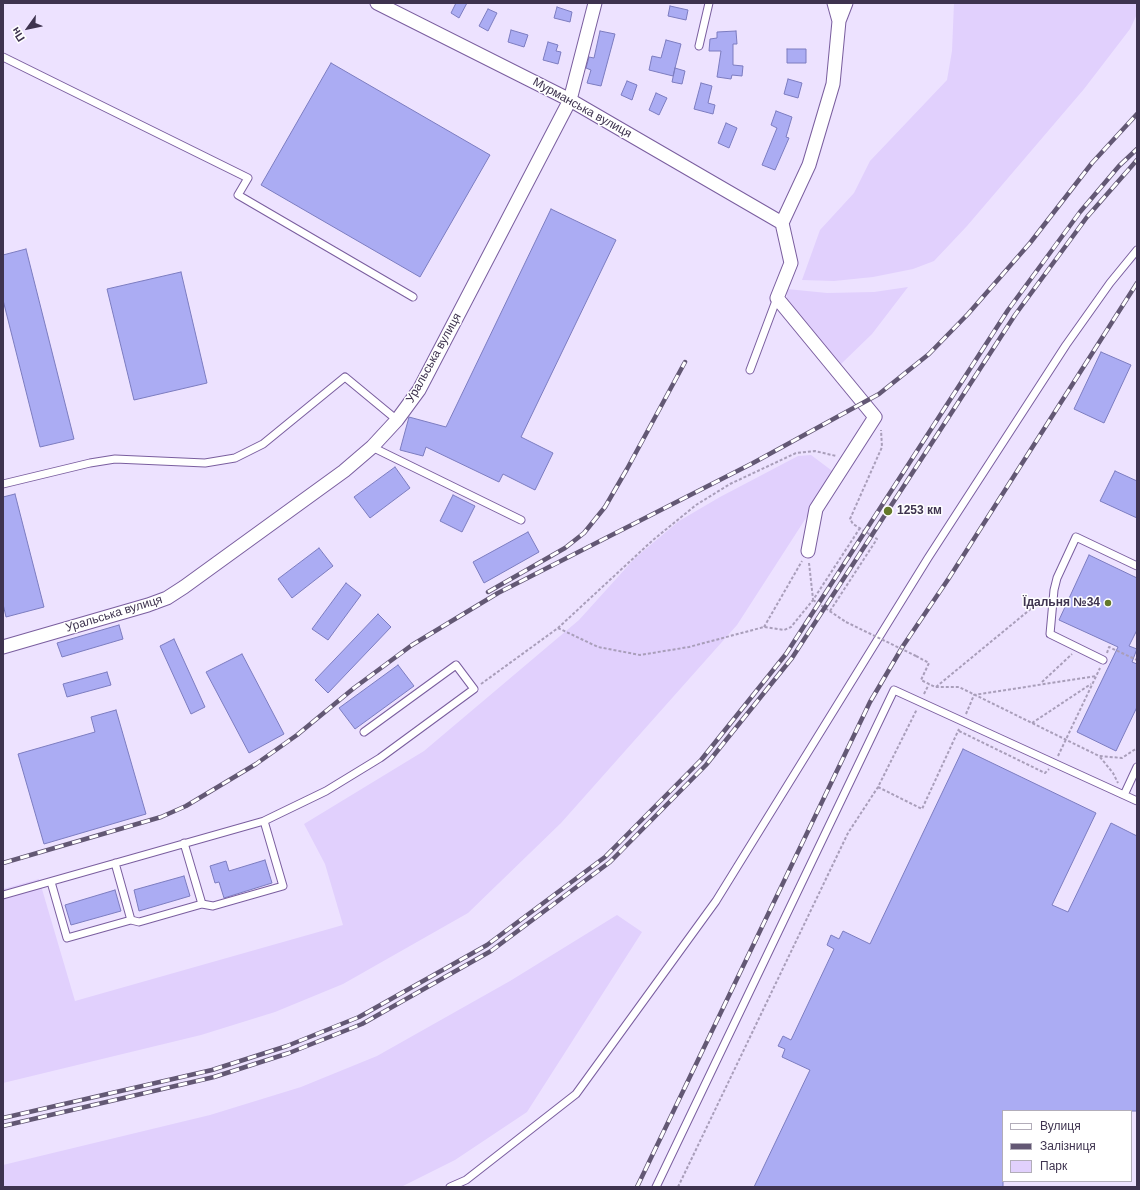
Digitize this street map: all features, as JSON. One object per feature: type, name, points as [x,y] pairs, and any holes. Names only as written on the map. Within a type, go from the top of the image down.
[{"type":"street","name":"Мурманська вулиця","points":[[377,3],[570,100],[782,223]]},
{"type":"street","name":"Уральська вулиця","points":[[3,647],[148,605],[167,598],[344,471],[372,448],[397,420],[419,390],[570,100],[595,3]]},
{"type":"street","points":[[834,3],[839,21]]},
{"type":"street","points":[[808,551],[816,509],[875,417],[778,298],[790,263],[782,223],[809,165],[833,84],[839,21],[846,3]]},
{"type":"lane","points":[[698,46],[709,3]]},
{"type":"lane","points":[[3,58],[248,178],[238,195],[413,297]]},
{"type":"lane","points":[[450,1187],[466,1180],[576,1094],[716,901],[924,565],[1066,345],[1110,283],[1137,250]]},
{"type":"lane","points":[[750,370],[778,298]]},
{"type":"lane","points":[[3,484],[90,462],[115,459],[205,463],[235,458],[263,444],[345,377],[397,420]]},
{"type":"lane","points":[[372,448],[521,520]]},
{"type":"lane","points":[[1103,660],[1050,634],[1054,590],[1057,578],[1076,538],[1137,566]]},
{"type":"lane","points":[[3,895],[264,821],[326,790],[380,758],[474,689],[456,665],[364,732]]},
{"type":"lane","points":[[656,1187],[894,690],[1137,801]]},
{"type":"lane","points":[[1124,795],[1137,767]]},
{"type":"lane","points":[[51,882],[67,938],[131,920],[139,922],[202,904],[213,906],[283,886],[264,821]]},
{"type":"lane","points":[[184,844],[202,904]]},
{"type":"lane","points":[[115,863],[131,920]]},
{"type":"path","points":[[830,611],[877,539],[850,521],[850,519],[882,447]]},
{"type":"path","points":[[474,689],[558,628],[653,540],[696,505],[730,484],[796,453],[805,451],[815,451],[848,460]]},
{"type":"path","points":[[558,628],[598,647],[640,655],[689,647],[764,627],[784,630],[791,628],[813,600],[860,528]]},
{"type":"path","points":[[808,551],[813,600]]},
{"type":"path","points":[[764,627],[808,551]]},
{"type":"path","points":[[935,687],[1054,590]]},
{"type":"path","points":[[813,600],[846,622],[929,662],[921,680],[935,687],[959,687],[1099,756],[1122,758],[1137,748]]},
{"type":"path","points":[[1054,763],[1110,647],[1137,660]]},
{"type":"path","points":[[1041,683],[1079,648]]},
{"type":"path","points":[[974,695],[1041,683],[1096,676]]},
{"type":"path","points":[[678,1187],[848,833],[878,787],[929,684]]},
{"type":"path","points":[[1032,723],[1092,684]]},
{"type":"path","points":[[878,787],[922,809],[959,731],[1045,773]]},
{"type":"path","points":[[1099,756],[1113,773],[1124,795]]},
{"type":"green space","points":[[954,3],[1137,3],[1137,14],[1130,29],[1084,89],[967,226],[934,261],[913,269],[873,277],[834,281],[802,280],[820,230],[854,193],[870,161],[947,80],[952,51]]},
{"type":"green space","points":[[908,287],[872,334],[840,365],[787,299],[787,289],[827,293],[874,292]]},
{"type":"green space","points":[[811,455],[835,473],[737,625],[561,823],[468,913],[343,984],[275,1012],[201,1035],[3,1083],[3,889],[39,879],[75,1001],[343,925],[325,864],[304,824],[424,751],[579,620],[635,558],[679,521],[720,497],[798,456]]},
{"type":"green space","points":[[617,915],[642,932],[527,1112],[455,1160],[401,1187],[3,1187],[3,1165],[210,1115],[301,1087],[377,1056],[510,981]]},
{"type":"building","points":[[456,3],[467,3],[459,18],[451,13]]},
{"type":"building","points":[[670,6],[688,10],[686,20],[668,16]]},
{"type":"building","points":[[557,7],[572,12],[570,22],[554,18]]},
{"type":"building","points":[[488,9],[497,13],[488,31],[479,26]]},
{"type":"building","points":[[511,30],[528,35],[524,47],[508,42]]},
{"type":"building","points":[[600,31],[615,34],[601,86],[587,83],[591,70],[586,68],[589,57],[594,58]]},
{"type":"building","points":[[736,31],[737,44],[733,44],[733,65],[743,66],[742,76],[732,75],[731,79],[717,77],[721,51],[709,51],[710,39],[717,38],[717,32]]},
{"type":"building","points":[[666,40],[681,44],[673,76],[649,70],[652,56],[661,58]]},
{"type":"building","points":[[548,42],[558,45],[556,51],[561,52],[558,64],[543,60]]},
{"type":"building","points":[[787,49],[806,49],[806,63],[787,63]]},
{"type":"building","points":[[331,63],[490,155],[420,277],[261,185]]},
{"type":"building","points":[[675,68],[685,71],[682,84],[672,82]]},
{"type":"building","points":[[788,79],[802,83],[798,98],[784,94]]},
{"type":"building","points":[[627,81],[637,85],[632,100],[621,95]]},
{"type":"building","points":[[701,83],[712,86],[708,103],[715,105],[713,114],[694,109]]},
{"type":"building","points":[[656,93],[667,98],[659,115],[649,110]]},
{"type":"building","points":[[776,111],[792,117],[786,137],[789,138],[775,170],[762,165],[777,128],[771,125]]},
{"type":"building","points":[[726,123],[737,128],[729,148],[718,143]]},
{"type":"building","points":[[551,209],[616,240],[521,437],[553,453],[535,490],[503,474],[499,482],[426,447],[423,456],[400,450],[409,417],[446,427]]},
{"type":"building","points":[[26,249],[74,439],[40,447],[3,300],[3,255]]},
{"type":"building","points":[[181,272],[207,383],[134,400],[107,289]]},
{"type":"building","points":[[1101,352],[1131,365],[1104,423],[1074,409]]},
{"type":"building","points":[[395,467],[410,488],[370,518],[354,497]]},
{"type":"building","points":[[1115,471],[1137,481],[1137,518],[1100,501]]},
{"type":"building","points":[[15,494],[44,607],[6,617],[3,604],[3,497]]},
{"type":"building","points":[[453,495],[475,506],[462,532],[440,521]]},
{"type":"building","points":[[528,532],[539,552],[484,583],[473,562]]},
{"type":"building","points":[[319,548],[333,566],[292,598],[278,579]]},
{"type":"building","points":[[1089,555],[1137,578],[1137,630],[1129,646],[1137,649],[1132,662],[1137,664],[1137,707],[1116,751],[1077,732],[1118,647],[1059,620]]},
{"type":"building","points":[[346,583],[361,595],[328,640],[312,629]]},
{"type":"building","points":[[378,614],[391,627],[328,693],[315,680]]},
{"type":"building","points":[[119,625],[123,639],[62,657],[57,643]]},
{"type":"building","points":[[174,639],[205,707],[191,714],[160,646]]},
{"type":"building","points":[[242,654],[284,734],[249,753],[206,672]]},
{"type":"building","points":[[398,665],[414,686],[355,729],[339,708]]},
{"type":"building","points":[[107,672],[111,685],[67,697],[63,684]]},
{"type":"building","points":[[116,710],[146,814],[44,844],[18,754],[95,732],[91,717]]},
{"type":"building","points":[[963,749],[1096,813],[1052,905],[1068,912],[1111,823],[1137,836],[1137,1111],[1002,1110],[1003,1187],[754,1187],[810,1070],[782,1057],[785,1049],[778,1046],[783,1036],[791,1040],[834,949],[827,945],[831,935],[839,939],[843,931],[870,944]]},
{"type":"building","points":[[265,860],[272,883],[224,898],[219,882],[215,883],[210,866],[226,861],[229,871]]},
{"type":"building","points":[[184,876],[190,896],[139,911],[134,890]]},
{"type":"building","points":[[115,890],[121,911],[71,925],[65,905]]},
{"type":"railway","points":[[3,863],[161,817],[186,806],[256,764],[297,735],[354,688],[412,645],[498,593],[753,463],[879,394],[929,354],[968,314],[1030,243],[1092,163],[1137,114]]},
{"type":"railway","points":[[3,1118],[212,1070],[287,1046],[359,1017],[487,945],[605,857],[701,760],[786,654],[1008,310],[1080,212],[1119,166],[1137,149]]},
{"type":"railway","points":[[3,1126],[214,1077],[289,1053],[362,1024],[491,951],[610,862],[706,765],[792,658],[1015,315],[1087,217],[1137,160]]},
{"type":"railway","points":[[637,1187],[870,702],[903,646],[949,578],[1137,283]]},
{"type":"railway","points":[[488,592],[565,548],[584,533],[605,507],[685,362]]},
{"type":"place","name":"1253 км","points":[[888,511]]},
{"type":"place","name":"Їдальня №34","points":[[1108,603]]}]
